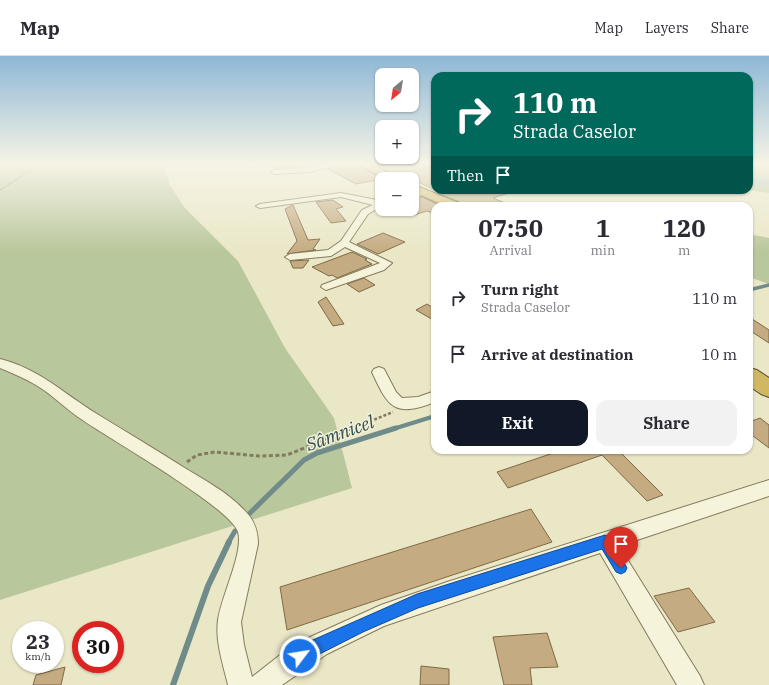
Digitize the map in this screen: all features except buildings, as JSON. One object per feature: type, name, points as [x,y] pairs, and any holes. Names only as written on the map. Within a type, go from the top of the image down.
[{"type":"highway","points":[[419,193],[444,202]]},
{"type":"highway","points":[[753,378],[769,389]]},
{"type":"street","points":[[260,206],[341,195],[375,202]]},
{"type":"street","points":[[290,257],[332,253],[344,243],[365,212],[375,206]]},
{"type":"street","points":[[326,287],[380,268],[387,263],[344,243]]},
{"type":"street","points":[[0,363],[24,372],[42,382],[88,416],[221,501],[246,526],[249,536],[248,550],[238,582],[229,622],[241,685]]},
{"type":"street","points":[[379,372],[390,395],[399,404],[420,402],[431,398]]},
{"type":"street","points":[[261,685],[278,670],[311,649],[417,601],[605,542],[769,488]]},
{"type":"street","points":[[605,542],[691,685]]},
{"type":"path","points":[[176,471],[197,455],[215,452],[258,456],[287,455],[390,412],[420,402]]},
{"type":"green space","points":[[0,193],[175,193],[184,207],[238,261],[285,348],[334,418],[352,488],[0,600]]},
{"type":"green space","points":[[753,235],[769,238],[769,284],[753,278]]},
{"type":"waterway","name":"Sâmnicel","points":[[753,289],[769,285]]},
{"type":"waterway","name":"Sâmnicel","points":[[393,429],[431,417]]},
{"type":"waterway","name":"Sâmnicel","points":[[250,513],[304,460],[317,453],[396,428]]},
{"type":"waterway","name":"Sâmnicel","points":[[228,543],[235,531]]},
{"type":"waterway","name":"Sâmnicel","points":[[173,685],[208,586],[229,542]]},
{"type":"route","points":[[300,656],[311,649],[369,621],[417,601],[605,542],[621,568]]}]
